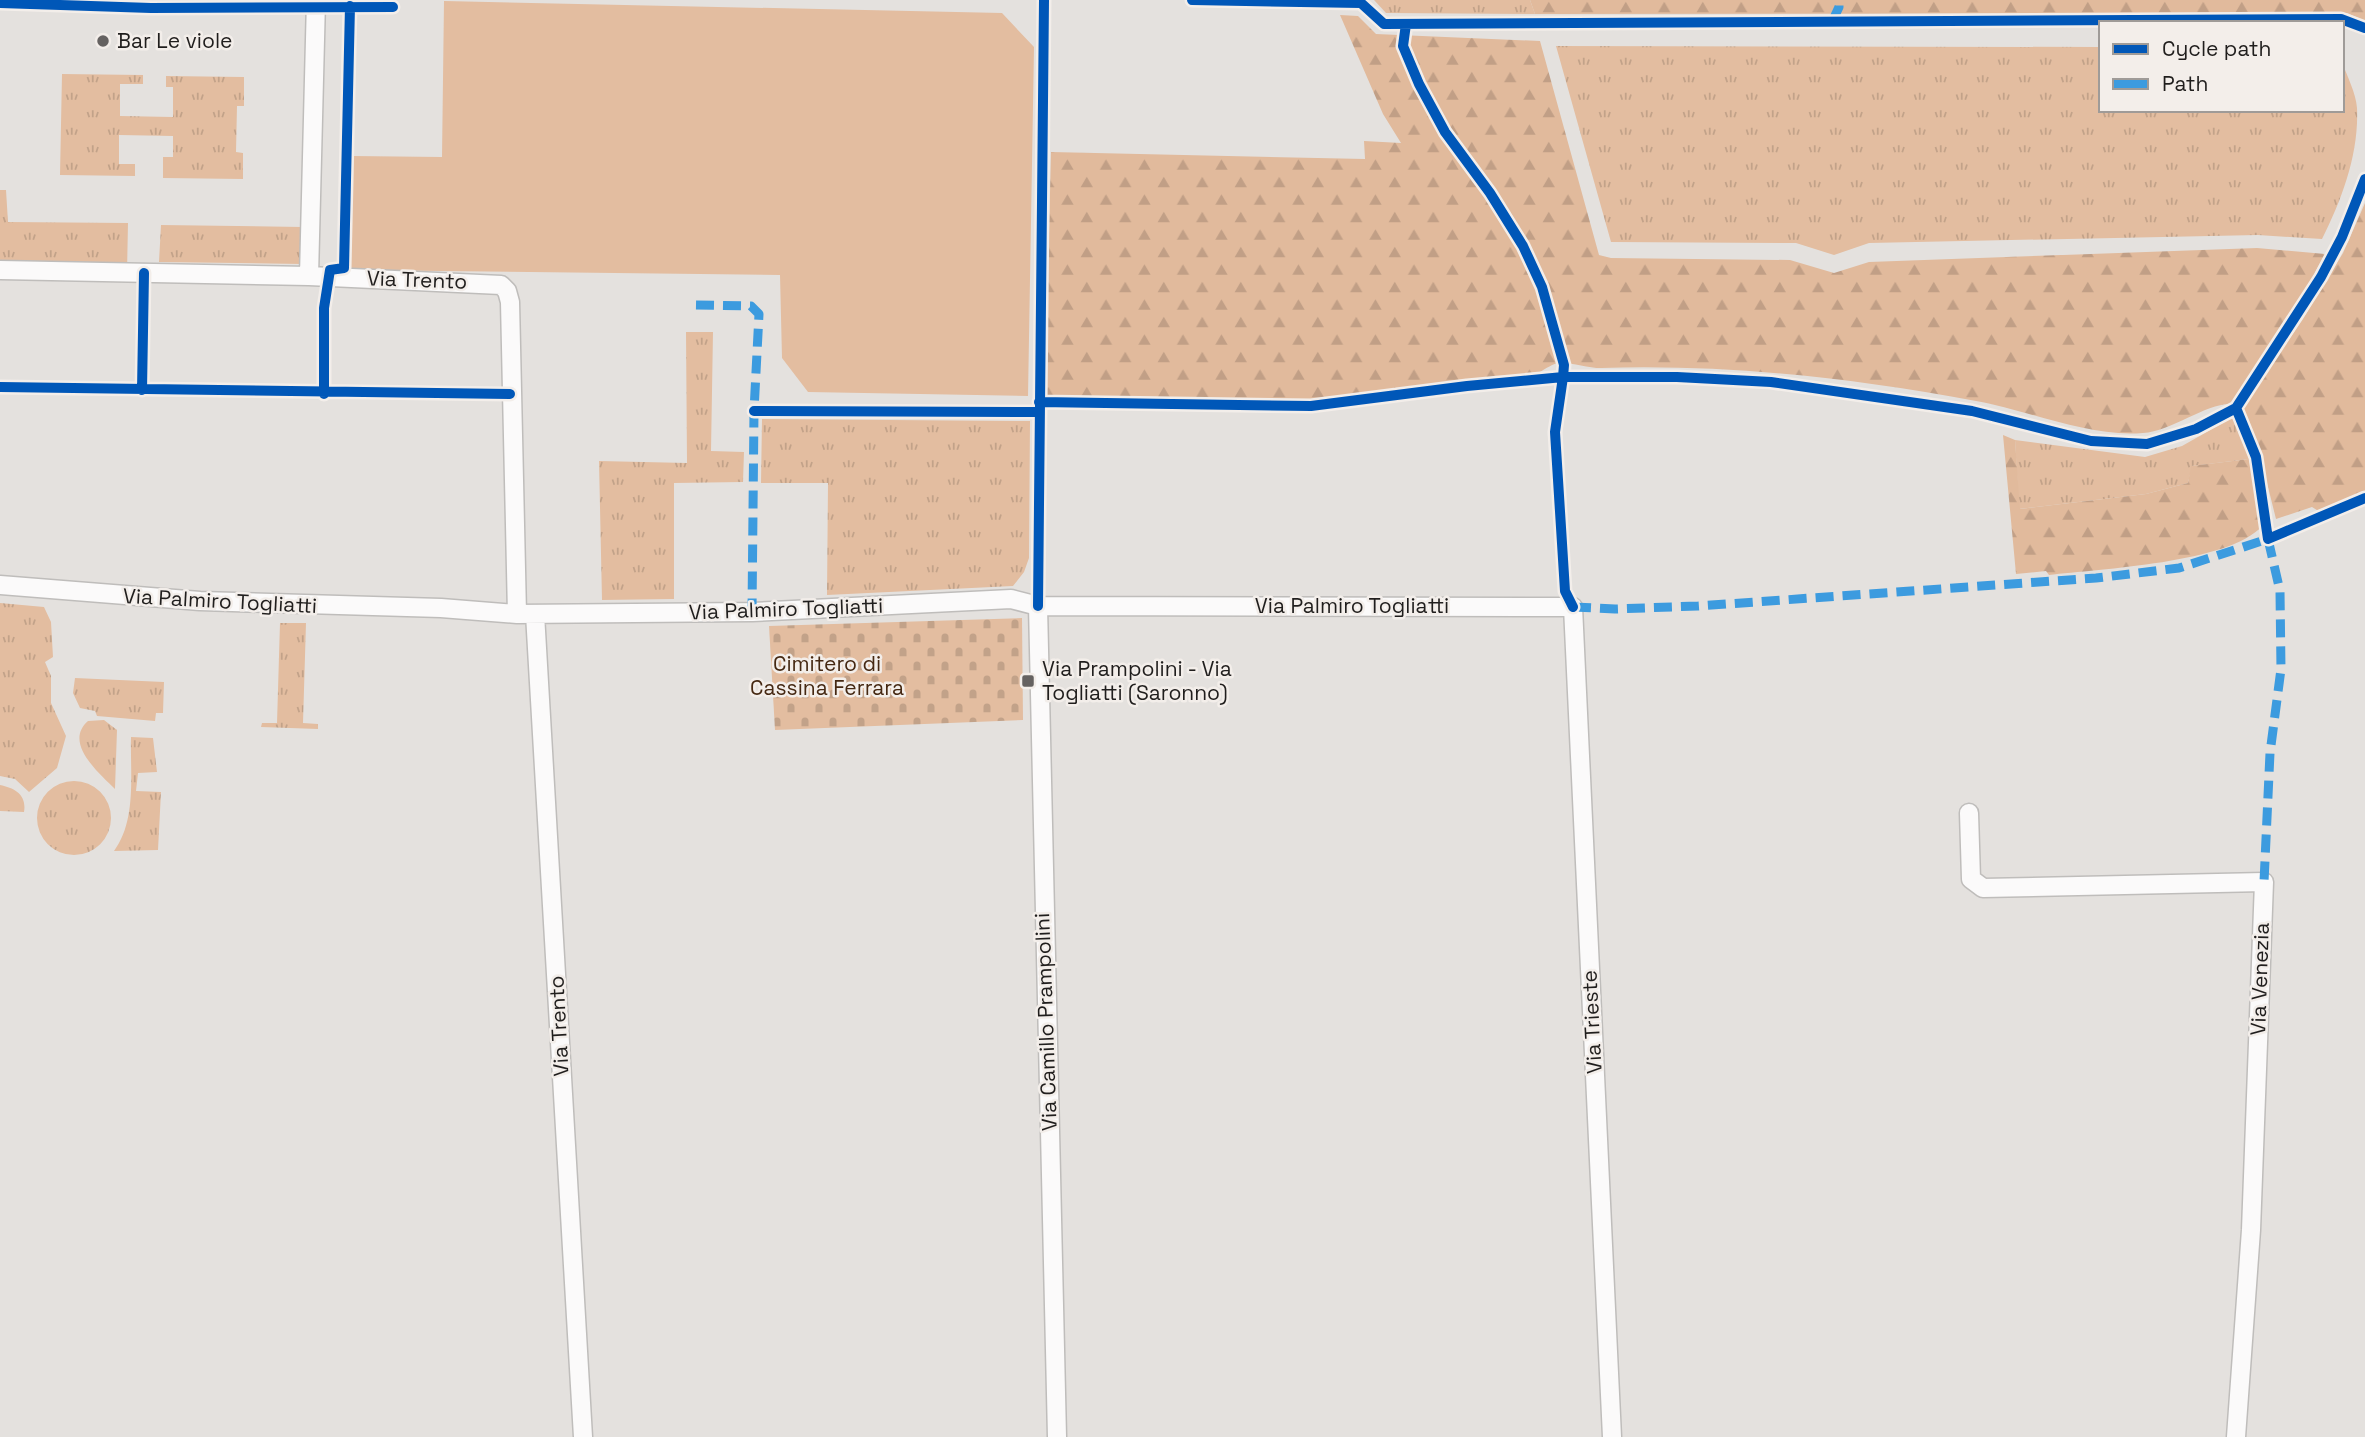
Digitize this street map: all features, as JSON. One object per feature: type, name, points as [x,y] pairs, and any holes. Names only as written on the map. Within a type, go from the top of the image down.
[{"type":"street","points":[[309,276],[316,0]]},
{"type":"street","name":"Via Trento","points":[[0,270],[309,276],[494,283],[507,291],[510,302],[526,614],[583,1437]]},
{"type":"street","name":"Via Palmiro Togliatti","points":[[0,585],[200,601],[442,608],[526,614],[752,612],[1011,599],[1038,606],[1573,607]]},
{"type":"street","name":"Via Camillo Prampolini","points":[[1038,606],[1057,1437]]},
{"type":"street","name":"Via Trieste","points":[[1573,607],[1612,1437]]},
{"type":"street","name":"Via Venezia","points":[[1969,813],[1971,879],[1983,888],[2264,883],[2251,1230],[2236,1437]]},
{"type":"green space","points":[[1374,0],[1530,0],[1535,14],[1386,13]]},
{"type":"green space","points":[[1530,0],[2365,0],[2365,21],[2347,13],[1535,14]]},
{"type":"green space","points":[[444,1],[1002,13],[1034,47],[1028,396],[808,392],[782,358],[780,275],[350,270],[352,156],[442,157]]},
{"type":"green space","points":[[1340,15],[1358,16],[1376,34],[1540,41],[1599,255],[1611,258],[1790,260],[1834,273],[1869,262],[2257,248],[2325,254],[2293,313],[2232,404],[2212,407],[2166,427],[2143,433],[2102,431],[1976,401],[1836,379],[1695,368],[1601,368],[1563,363],[1540,372],[1311,400],[1045,397],[1051,152],[1365,159],[1364,141],[1401,143],[1383,114]]},
{"type":"green space","points":[[1556,46],[2099,47],[2099,112],[2344,112],[2344,67],[2356,102],[2357,125],[2348,176],[2322,239],[2258,235],[1869,243],[1834,255],[1796,243],[1611,242]]},
{"type":"green space","points":[[62,74],[143,75],[143,84],[120,84],[120,116],[173,117],[173,87],[166,87],[166,76],[244,77],[244,106],[237,106],[236,152],[243,153],[243,179],[163,178],[163,157],[173,157],[173,136],[119,135],[119,164],[135,164],[135,176],[60,175]]},
{"type":"green space","points":[[0,190],[6,190],[8,222],[128,223],[127,273],[0,270]]},
{"type":"green space","points":[[2365,203],[2365,495],[2320,512],[2312,507],[2276,519],[2260,455],[2242,408],[2303,319],[2343,253]]},
{"type":"green space","points":[[161,225],[303,227],[302,264],[159,262]]},
{"type":"green space","points":[[686,332],[713,332],[711,451],[744,452],[743,482],[674,483],[674,599],[602,600],[599,461],[687,463]]},
{"type":"green space","points":[[2235,416],[2249,459],[2192,466],[2188,483],[2146,494],[2019,509],[2015,440],[2145,457],[2182,446]]},
{"type":"green space","points":[[762,419],[1030,421],[1029,558],[1024,572],[1013,586],[827,595],[828,483],[761,483]]},
{"type":"green space","points":[[2003,435],[2015,440],[2020,509],[2146,494],[2188,483],[2191,466],[2249,459],[2262,526],[2246,538],[2194,556],[2099,570],[2049,575],[2046,571],[2016,574]]},
{"type":"green space","points":[[0,603],[44,607],[51,622],[53,657],[45,662],[51,676],[51,703],[66,736],[57,768],[29,792],[15,779],[0,776]]},
{"type":"green space","name":"Cimitero di Cassina Ferrara","points":[[1022,618],[1023,720],[775,730],[769,626]]},
{"type":"green space","points":[[280,623],[306,623],[303,723],[318,724],[318,729],[261,727],[262,723],[277,723]]},
{"type":"green space","points":[[75,678],[164,682],[163,713],[156,713],[155,721],[97,716],[95,711],[80,708],[73,693]]},
{"type":"green space","points":[[104,720],[117,730],[115,789],[86,757],[79,739],[81,730],[88,721]]},
{"type":"green space","points":[[131,737],[153,738],[157,772],[138,773],[136,791],[161,792],[158,850],[114,851],[121,839],[129,811]]},
{"type":"green space","points":[[74,781],[88,784],[100,792],[108,804],[111,818],[108,832],[100,844],[88,852],[74,855],[60,852],[48,844],[40,832],[37,818],[40,804],[48,792],[60,784]]},
{"type":"green space","points":[[0,785],[19,793],[24,801],[24,812],[0,811]]},
{"type":"marked path","points":[[1832,22],[1839,7],[1839,0]]},
{"type":"marked path","points":[[696,305],[751,306],[759,314],[754,411],[752,612]]},
{"type":"marked path","points":[[1573,607],[1615,609],[1698,606],[2096,578],[2179,568],[2268,539],[2280,591],[2281,669],[2270,753],[2264,882]]},
{"type":"cycle path","points":[[1038,606],[1044,0]]},
{"type":"cycle path","points":[[1192,0],[1361,3],[1384,24],[2341,19],[2365,28]]},
{"type":"cycle path","points":[[0,3],[151,8],[393,7]]},
{"type":"cycle path","points":[[324,394],[324,308],[330,270],[344,268],[350,6]]},
{"type":"cycle path","points":[[1406,24],[1403,46],[1419,84],[1445,132],[1490,193],[1523,246],[1542,287],[1564,365],[1563,377],[1677,377],[1771,382],[1972,411],[2091,441],[2147,444],[2196,429],[2236,408],[2321,277],[2342,237],[2365,179]]},
{"type":"cycle path","points":[[142,390],[144,273]]},
{"type":"cycle path","points":[[1039,402],[1311,406],[1563,377],[1555,432],[1565,591],[1573,607]]},
{"type":"cycle path","points":[[0,387],[510,394]]},
{"type":"cycle path","points":[[2236,408],[2256,457],[2268,539],[2365,498]]},
{"type":"cycle path","points":[[754,411],[1039,412]]},
{"type":"place","name":"Bar Le viole","points":[[103,41]]},
{"type":"place","name":"Via Prampolini - Via Togliatti (Saronno)","points":[[1028,681]]}]
